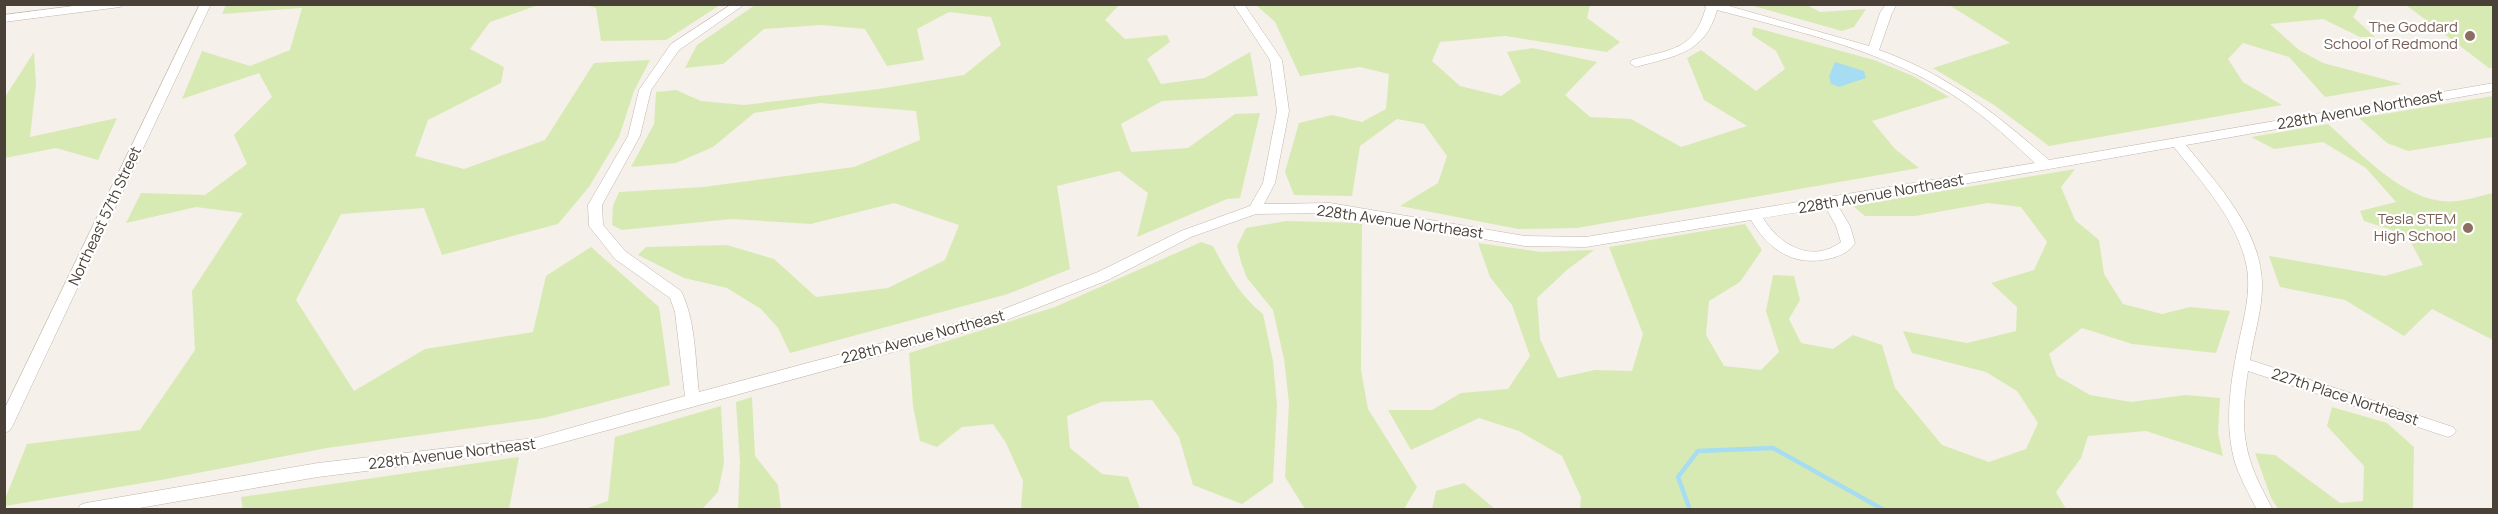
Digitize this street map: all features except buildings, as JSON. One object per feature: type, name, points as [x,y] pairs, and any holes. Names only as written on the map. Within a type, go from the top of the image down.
[{"type":"street","points":[[4,19],[120,4]]},
{"type":"street","name":"Northeast 57th Street","points":[[4,427],[206,4]]},
{"type":"street","points":[[693,402],[682,312],[676,295],[620,255],[596,226],[595,205],[634,136],[645,90],[675,47],[740,4]]},
{"type":"street","points":[[1238,4],[1276,60],[1283,111],[1269,183],[1255,209]]},
{"type":"street","points":[[1873,50],[1881,23],[1892,4]]},
{"type":"street","points":[[1636,63],[1679,50],[1695,41],[1704,30],[1710,5],[1873,50],[1906,64],[1952,89],[1984,111],[2046,165]]},
{"type":"street","name":"228th Avenue Northeast","points":[[86,510],[318,470],[535,444],[994,319],[1103,276],[1186,234],[1255,209],[1330,208],[1525,241],[1586,242],[1829,203],[2493,87]]},
{"type":"street","points":[[2177,142],[2222,199],[2242,237],[2254,270],[2254,304],[2241,363],[2235,418],[2242,460],[2265,510]]},
{"type":"street","points":[[1754,215],[1770,238],[1785,252],[1801,257],[1822,255],[1839,251],[1848,243],[1843,226],[1829,203]]},
{"type":"street","name":"227th Place Northeast","points":[[2241,363],[2448,431]]},
{"type":"green space","points":[[720,4],[666,40],[601,41],[596,8],[586,5]]},
{"type":"green space","points":[[226,5],[538,5],[490,22],[470,49],[504,67],[501,83],[428,120],[415,156],[464,169],[545,140],[594,63],[650,60],[634,91],[619,137],[589,187],[558,224],[442,255],[424,208],[341,214],[296,300],[354,391],[425,349],[533,332],[546,276],[591,247],[659,307],[670,385],[544,418],[327,448],[161,480],[5,506],[5,499],[27,444],[140,430],[195,350],[192,291],[243,213],[196,207],[126,223],[141,193],[205,195],[247,164],[234,135],[272,97],[259,73],[182,99],[202,51],[250,66],[290,50],[302,8],[222,14]]},
{"type":"green space","points":[[755,5],[1119,5],[1105,20],[1125,39],[1167,35],[1170,42],[1147,59],[1161,84],[1205,78],[1250,52],[1258,96],[1162,101],[1121,124],[1131,152],[1188,148],[1235,114],[1260,113],[1240,198],[1227,199],[1137,237],[1148,193],[1119,171],[1057,186],[1070,269],[1008,294],[790,353],[778,328],[761,309],[727,288],[684,278],[638,255],[646,247],[727,245],[774,259],[816,297],[888,288],[945,260],[959,225],[894,203],[811,224],[732,219],[622,230],[612,225],[613,206],[619,192],[703,187],[854,167],[920,140],[916,111],[820,103],[754,113],[713,147],[676,163],[631,167],[654,124],[656,92],[676,90],[701,101],[744,105],[879,89],[964,75],[1001,45],[991,17],[949,12],[917,29],[924,60],[887,66],[865,29],[822,25],[764,29],[723,64],[685,68],[697,45]]},
{"type":"green space","points":[[1256,5],[1590,5],[1587,18],[1620,42],[1607,52],[1505,36],[1440,42],[1432,61],[1460,86],[1501,96],[1521,82],[1507,52],[1533,48],[1597,62],[1565,95],[1590,117],[1631,119],[1681,147],[1747,126],[1704,100],[1687,58],[1701,50],[1756,91],[1785,69],[1776,51],[1752,35],[1753,27],[1874,60],[1913,76],[1949,97],[1872,121],[1895,149],[1919,168],[1577,228],[1518,229],[1400,206],[1438,183],[1447,156],[1424,124],[1397,119],[1360,146],[1352,196],[1294,195],[1285,172],[1299,123],[1332,115],[1362,122],[1386,109],[1389,74],[1360,67],[1300,76],[1275,22]]},
{"type":"green space","points":[[1750,5],[1807,5],[1820,12],[1866,9],[1854,27],[1842,31]]},
{"type":"green space","points":[[1949,5],[2360,5],[2353,17],[2375,37],[2360,37],[2323,19],[2270,24],[2299,50],[2323,63],[2402,84],[2325,97],[2289,57],[2243,43],[2228,59],[2243,82],[2282,105],[2049,146],[1994,105],[1933,68],[2010,43]]},
{"type":"green space","name":"The Goddard School of Redmond","points":[[2406,5],[2493,5],[2493,68],[2489,68]]},
{"type":"green space","points":[[34,52],[36,84],[30,137],[117,118],[98,160],[56,148],[5,158],[5,97]]},
{"type":"green space","points":[[2493,96],[2493,137],[2408,151],[2387,143],[2359,118]]},
{"type":"green space","points":[[2328,124],[2386,176],[2421,196],[2439,201],[2457,201],[2493,193],[2493,340],[2432,309],[2404,336],[2345,300],[2280,287],[2269,256],[2385,276],[2423,265],[2407,235],[2364,221],[2360,211],[2396,202],[2366,168],[2323,142],[2274,149],[2251,137]]},
{"type":"green space","points":[[2075,169],[2061,187],[2075,220],[2099,240],[2104,274],[2123,304],[2162,314],[2190,307],[2230,311],[2216,353],[2132,344],[2082,328],[2049,354],[2057,376],[2090,395],[2131,402],[2186,395],[2220,398],[2218,433],[2223,456],[2146,431],[2088,436],[2081,458],[2056,492],[2066,509],[1580,509],[1581,497],[1562,456],[1519,431],[1479,418],[1411,450],[1388,410],[1432,410],[1461,393],[1508,389],[1530,356],[1512,305],[1490,277],[1478,243],[1541,252],[1594,250],[1568,269],[1537,298],[1540,339],[1558,378],[1595,370],[1632,371],[1643,334],[1609,247],[1745,224],[1762,250],[1740,282],[1709,301],[1706,335],[1724,366],[1761,370],[1779,352],[1766,311],[1773,275],[1794,276],[1800,300],[1789,319],[1801,343],[1833,349],[1853,335],[1882,345],[1895,388],[1942,445],[1989,462],[2026,449],[2038,423],[2017,391],[1986,372],[1912,353],[1903,331],[1967,343],[2016,331],[2017,307],[1991,283],[2034,270],[2047,242],[2021,207],[1988,203],[1915,216],[1865,216],[1853,206]]},
{"type":"green space","points":[[1286,221],[1362,223],[1361,370],[1368,409],[1417,487],[1404,509],[1305,509],[1285,477],[1289,403],[1284,359],[1273,310],[1247,278],[1237,246],[1246,228]]},
{"type":"green space","points":[[1201,242],[1213,246],[1241,292],[1263,314],[1273,361],[1277,405],[1273,482],[1242,504],[1193,485],[1179,437],[1152,400],[1101,402],[1067,416],[1070,448],[1102,474],[1128,477],[1140,509],[1021,509],[1023,481],[1006,443],[993,424],[962,427],[937,447],[920,441],[913,406],[909,353],[1055,307]]},
{"type":"green space","points":[[752,397],[755,456],[778,485],[781,509],[738,509],[740,462],[736,402]]},
{"type":"green space","points":[[721,406],[724,463],[718,492],[702,509],[585,509],[608,501],[615,437]]},
{"type":"green space","points":[[2332,407],[2387,423],[2414,447],[2413,509],[2278,509],[2271,498],[2255,453],[2275,455],[2340,503],[2363,501],[2364,466],[2327,426]]},
{"type":"green space","points":[[519,457],[509,509],[243,510],[241,497]]},
{"type":"green space","points":[[1464,483],[1495,509],[1432,509],[1436,491]]},
{"type":"water","points":[[1835,62],[1864,71],[1866,78],[1839,87],[1831,84],[1829,76]]},
{"type":"waterway","points":[[1690,510],[1678,477],[1698,451],[1773,448],[1884,510]]},
{"type":"place","name":"The Goddard School of Redmond","points":[[2470,36]]},
{"type":"place","name":"Tesla STEM High School","points":[[2468,228]]}]
